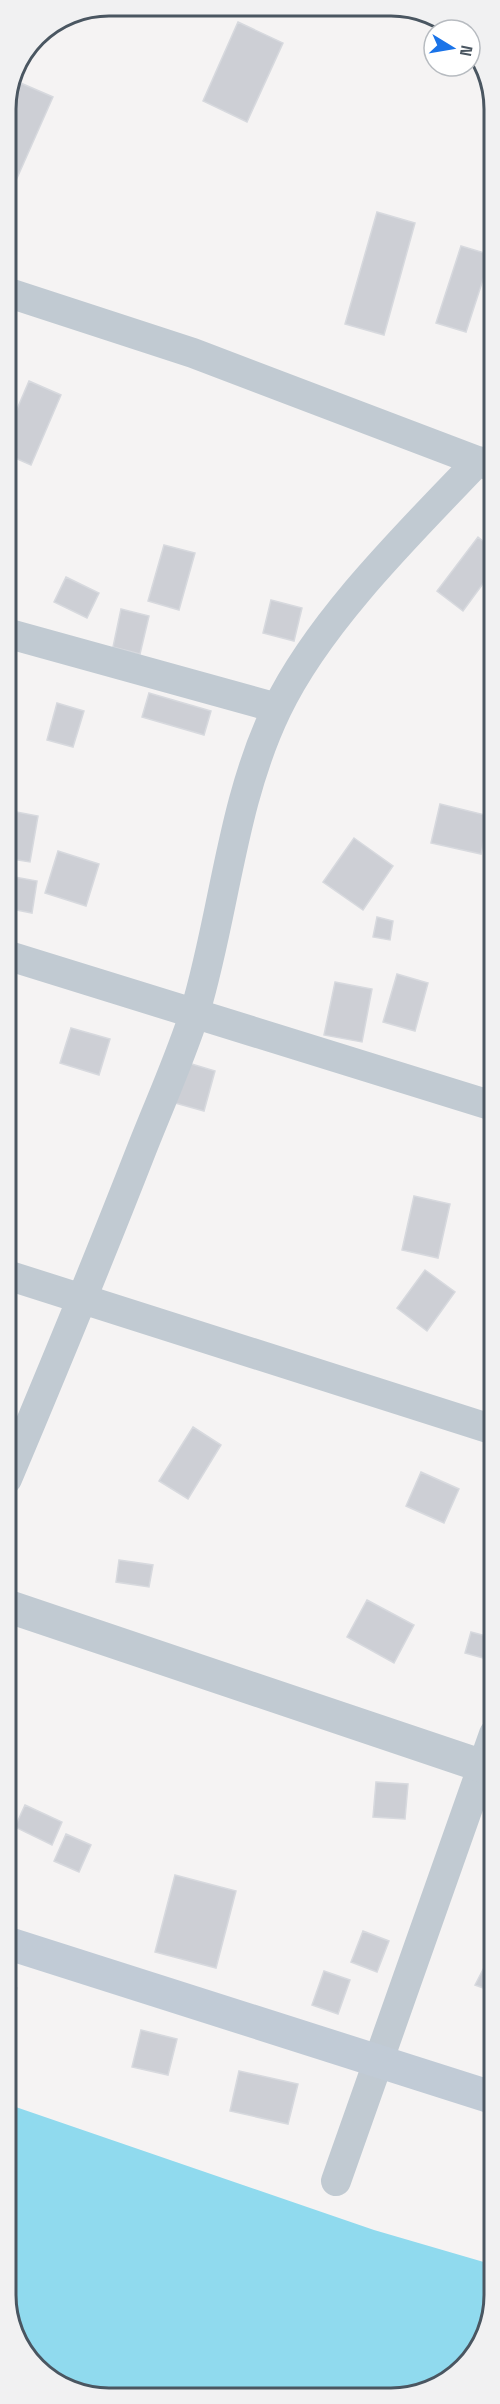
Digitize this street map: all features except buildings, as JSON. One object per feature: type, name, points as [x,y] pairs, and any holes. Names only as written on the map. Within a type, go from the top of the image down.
[{"type":"main road","points":[[16,1946],[483,2095]]},
{"type":"street","points":[[17,296],[193,353],[484,463]]},
{"type":"street","points":[[16,1457],[82,1301],[194,1014],[240,810],[277,708],[309,656],[399,543],[484,466]]},
{"type":"street","points":[[17,636],[277,708]]},
{"type":"street","points":[[17,958],[484,1103]]},
{"type":"street","points":[[16,1278],[82,1301],[483,1427]]},
{"type":"street","points":[[16,1609],[483,1766]]},
{"type":"street","points":[[336,2181],[378,2061],[483,1781]]},
{"type":"water","points":[[16,2107],[374,2230],[483,2262],[482,2312],[476,2330],[468,2346],[456,2360],[431,2378],[402,2387],[390,2388],[110,2388],[80,2383],[53,2368],[36,2351],[26,2335],[17,2306]]}]
